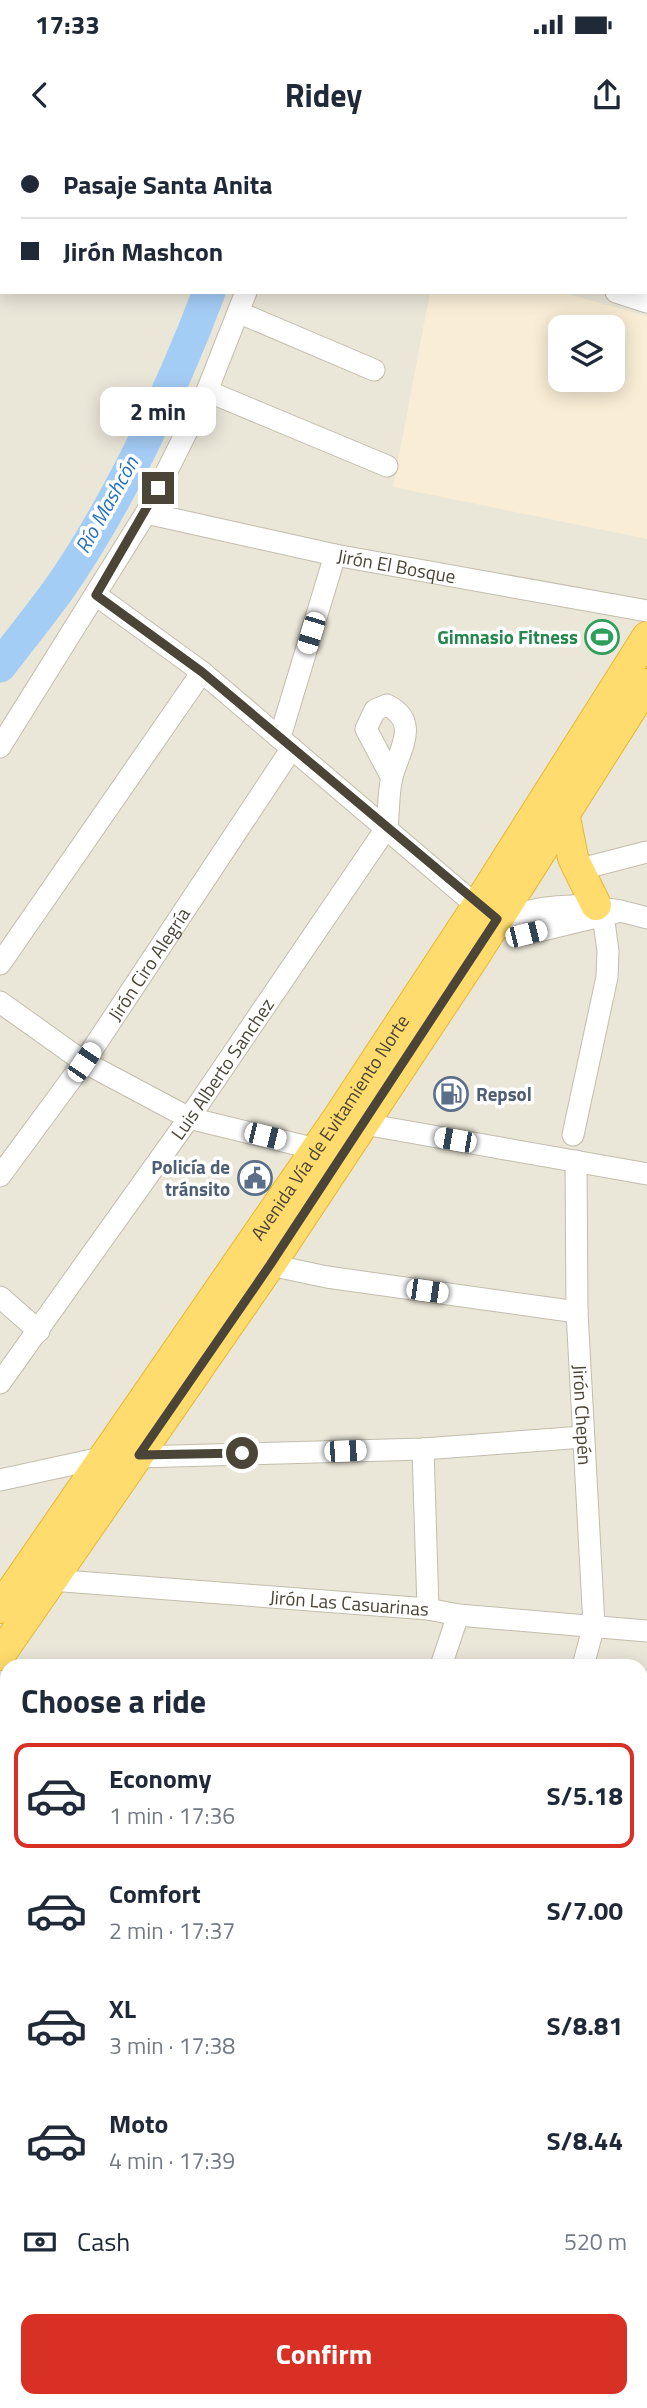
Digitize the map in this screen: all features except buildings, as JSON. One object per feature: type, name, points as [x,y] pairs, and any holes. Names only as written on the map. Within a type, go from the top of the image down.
[{"type":"highway","name":"Avenida Vía de Evitamiento Norte","points":[[487,913],[565,817],[632,693],[647,637]]},
{"type":"highway","name":"Avenida Vía de Evitamiento Norte","points":[[0,1655],[270,1265],[349,1121],[632,693]]},
{"type":"highway","points":[[565,817],[578,870],[607,910]]},
{"type":"highway","name":"Avenida Vía de Evitamiento Norte","points":[[0,1608],[316,1149],[349,1121]]},
{"type":"street","points":[[0,747],[146,513],[207,391],[245,294]]},
{"type":"street","points":[[622,294],[647,302]]},
{"type":"street","points":[[240,313],[374,370]]},
{"type":"street","points":[[207,391],[387,466]]},
{"type":"street","name":"Jirón El Bosque","points":[[146,513],[335,555],[647,611]]},
{"type":"street","name":"Jirón Ciro Alegría","points":[[0,1176],[84,1062],[286,742],[335,555]]},
{"type":"street","points":[[96,595],[202,672],[487,913],[526,934],[607,910],[647,918]]},
{"type":"street","points":[[0,964],[202,672]]},
{"type":"street","name":"Luis Alberto Sanchez","points":[[0,1383],[189,1118],[387,827],[392,778]]},
{"type":"street","points":[[578,870],[647,852]]},
{"type":"street","points":[[573,1135],[607,977],[607,910]]},
{"type":"street","points":[[0,1002],[84,1062],[189,1118],[316,1149]]},
{"type":"street","points":[[349,1121],[647,1174]]},
{"type":"street","name":"Jirón Chepén","points":[[576,1161],[577,1312],[594,1625],[585,1659]]},
{"type":"street","points":[[270,1265],[327,1277],[577,1312]]},
{"type":"street","points":[[0,1297],[38,1331]]},
{"type":"street","points":[[0,1480],[101,1458],[139,1455],[423,1449],[583,1437]]},
{"type":"street","points":[[423,1449],[428,1609]]},
{"type":"street","name":"Jirón Las Casuarinas","points":[[51,1580],[428,1609],[458,1615],[647,1631]]},
{"type":"street","points":[[443,1659],[458,1615]]},
{"type":"shaded area","points":[[0,294],[647,294],[647,1659],[0,1659]]},
{"type":"shaded area","points":[[430,294],[568,294],[647,316],[647,539],[393,487]]},
{"type":"waterway","name":"Río Mashcón","points":[[0,666],[59,589],[102,521],[161,406],[208,294]]},
{"type":"place","name":"Gimnasio Fitness","points":[[602,637]]},
{"type":"place","name":"Repsol","points":[[451,1094]]},
{"type":"place","name":"Policía de tránsito","points":[[255,1178]]},
{"type":"route","points":[[158,488],[146,513],[96,595],[202,672],[477,906],[497,919],[270,1265],[139,1455],[242,1453]]}]
